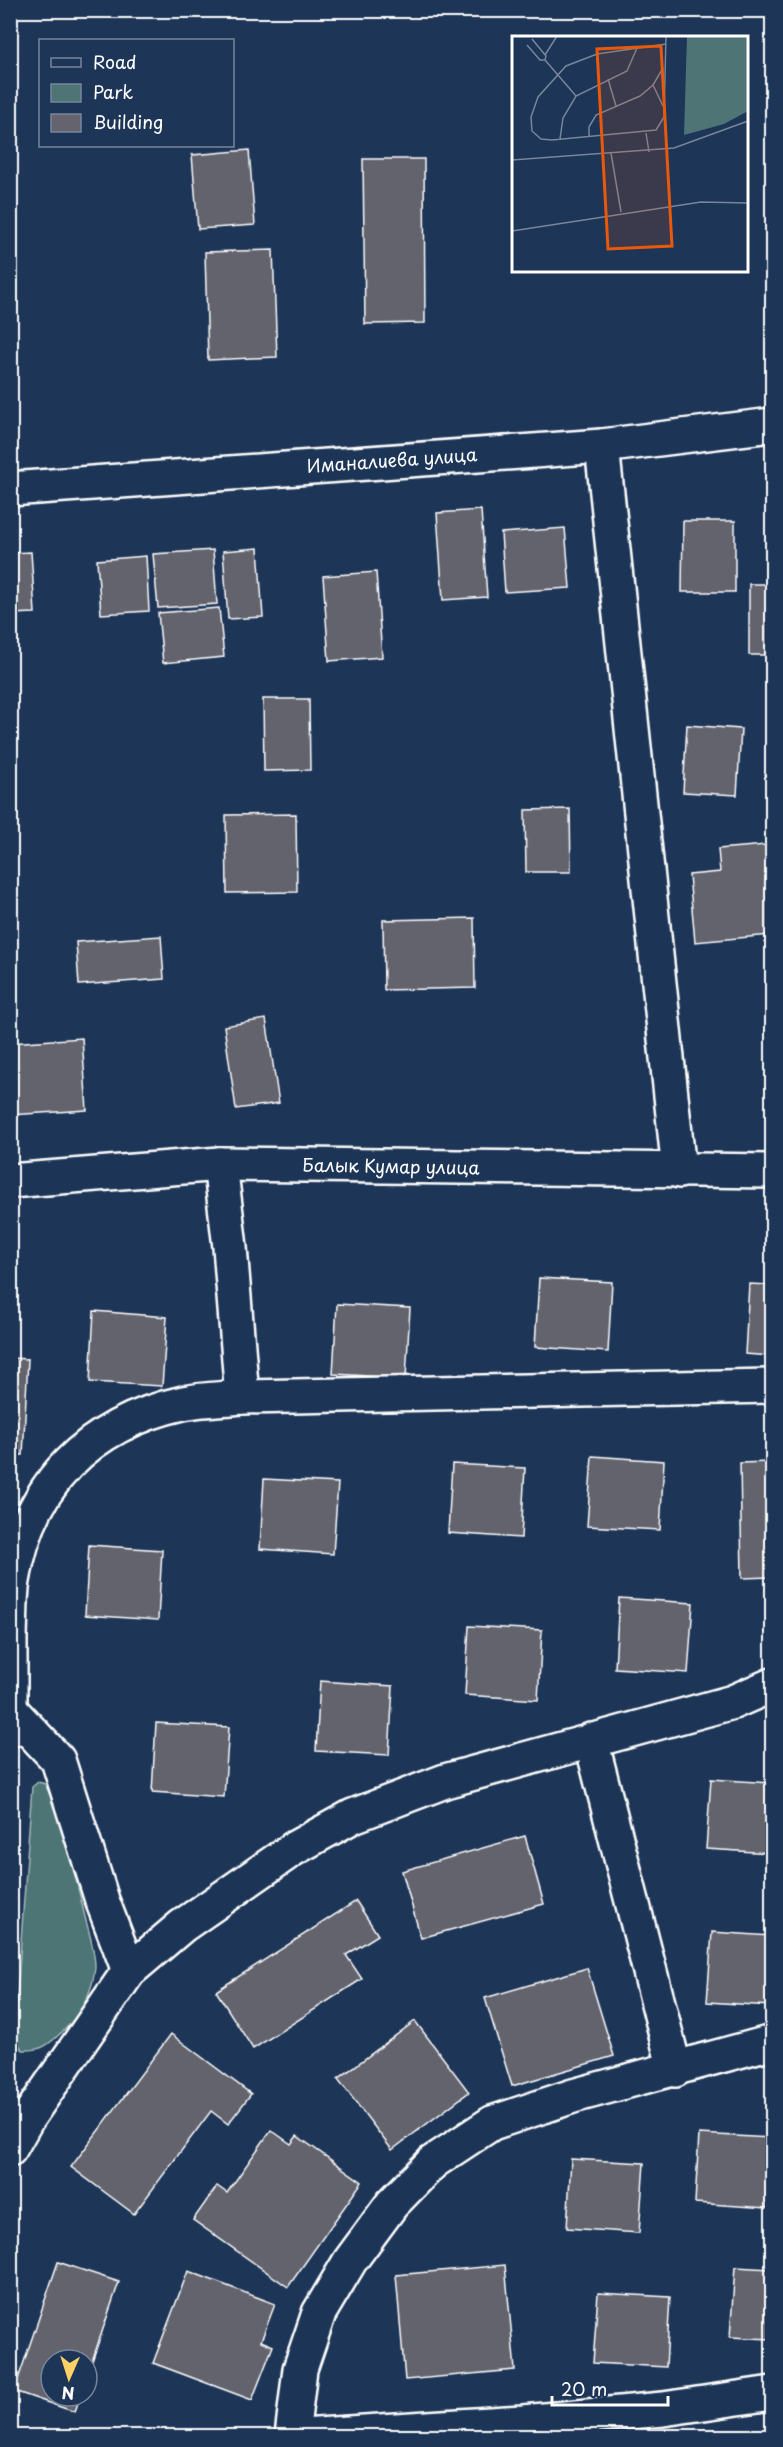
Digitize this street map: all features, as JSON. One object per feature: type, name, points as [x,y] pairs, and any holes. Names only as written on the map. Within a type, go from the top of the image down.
[{"type":"street","name":"Иманалиева улица","points":[[10,489],[602,446],[772,425]]},
{"type":"street","points":[[602,446],[679,1172]]},
{"type":"street","points":[[220,1164],[230,1247],[242,1397]]},
{"type":"street","name":"Балык Кумар улица","points":[[10,1181],[220,1164],[679,1172],[772,1171]]},
{"type":"street","points":[[129,1971],[102,1900],[58,1760],[11,1721],[10,1636],[13,1582],[24,1535],[42,1495],[72,1457],[124,1421],[184,1402],[242,1397],[772,1386]]},
{"type":"street","points":[[10,2149],[27,2119],[129,1971],[182,1926],[293,1849],[353,1816],[444,1781],[733,1702],[772,1685]]},
{"type":"street","points":[[591,1740],[675,2070]]},
{"type":"street","points":[[292,2436],[300,2369],[319,2313],[350,2261],[392,2204],[433,2162],[492,2123],[573,2096],[772,2042]]},
{"type":"street","points":[[301,2436],[523,2422],[663,2409],[772,2393]]},
{"type":"green space","points":[[38,1782],[45,1784],[64,1832],[95,1967],[89,1994],[81,2010],[69,2025],[45,2046],[23,2050],[14,2039],[32,1787]]},
{"type":"building","points":[[249,150],[255,225],[198,229],[192,155]]},
{"type":"building","points":[[363,159],[424,159],[425,323],[365,324]]},
{"type":"building","points":[[273,250],[277,357],[208,360],[205,252]]},
{"type":"building","points":[[481,510],[487,597],[443,600],[437,513]]},
{"type":"building","points":[[683,521],[735,521],[735,592],[682,592]]},
{"type":"building","points":[[565,528],[570,588],[505,592],[501,533]]},
{"type":"building","points":[[258,548],[263,617],[228,619],[223,551]]},
{"type":"building","points":[[213,550],[217,604],[158,608],[153,554]]},
{"type":"building","points":[[31,552],[35,613],[10,614],[10,553]]},
{"type":"building","points":[[146,556],[149,611],[101,614],[97,560]]},
{"type":"building","points":[[376,572],[382,657],[329,661],[323,576]]},
{"type":"building","points":[[749,584],[772,584],[772,655],[749,655]]},
{"type":"building","points":[[219,608],[224,657],[163,663],[158,613]]},
{"type":"building","points":[[263,699],[309,699],[310,770],[264,771]]},
{"type":"building","points":[[687,725],[741,729],[737,795],[683,792]]},
{"type":"building","points":[[570,809],[571,872],[526,872],[525,810]]},
{"type":"building","points":[[296,814],[297,892],[227,893],[226,815]]},
{"type":"building","points":[[766,845],[768,868],[772,868],[772,935],[695,942],[689,875],[720,872],[718,849]]},
{"type":"building","points":[[474,918],[475,988],[384,990],[383,920]]},
{"type":"building","points":[[161,936],[164,979],[79,985],[76,942]]},
{"type":"building","points":[[266,1019],[279,1103],[236,1109],[224,1026]]},
{"type":"building","points":[[82,1038],[87,1110],[10,1115],[10,1043]]},
{"type":"building","points":[[539,1278],[612,1282],[608,1352],[535,1347]]},
{"type":"building","points":[[749,1284],[772,1285],[772,1356],[745,1354]]},
{"type":"building","points":[[337,1304],[410,1308],[406,1378],[333,1374]]},
{"type":"building","points":[[94,1311],[167,1317],[162,1386],[90,1382]]},
{"type":"building","points":[[10,1358],[28,1359],[23,1455],[10,1455]]},
{"type":"building","points":[[592,1456],[664,1461],[660,1530],[587,1526]]},
{"type":"building","points":[[772,1462],[772,1577],[742,1578],[740,1463]]},
{"type":"building","points":[[452,1464],[525,1468],[521,1538],[448,1533]]},
{"type":"building","points":[[264,1479],[338,1483],[333,1554],[260,1549]]},
{"type":"building","points":[[89,1545],[162,1550],[158,1620],[85,1615]]},
{"type":"building","points":[[619,1598],[693,1603],[688,1673],[615,1668]]},
{"type":"building","points":[[469,1626],[542,1630],[538,1700],[465,1695]]},
{"type":"building","points":[[320,1681],[393,1686],[389,1755],[316,1751]]},
{"type":"building","points":[[156,1723],[229,1727],[224,1797],[152,1792]]},
{"type":"building","points":[[711,1779],[772,1783],[772,1853],[706,1849]]},
{"type":"building","points":[[525,1836],[544,1904],[421,1938],[402,1871]]},
{"type":"building","points":[[356,1901],[378,1935],[346,1955],[362,1979],[253,2049],[216,1991]]},
{"type":"building","points":[[712,1932],[772,1936],[772,2006],[707,2002]]},
{"type":"building","points":[[587,1968],[614,2056],[512,2086],[485,1998]]},
{"type":"building","points":[[415,2021],[469,2092],[392,2150],[338,2079]]},
{"type":"building","points":[[171,2034],[251,2094],[228,2124],[211,2111],[134,2214],[71,2167]]},
{"type":"building","points":[[271,2130],[291,2144],[297,2136],[362,2182],[288,2287],[193,2220],[217,2186],[227,2193]]},
{"type":"building","points":[[699,2134],[772,2138],[767,2208],[695,2203]]},
{"type":"building","points":[[571,2159],[644,2163],[639,2233],[567,2228]]},
{"type":"building","points":[[58,2262],[119,2282],[97,2348],[39,2348],[39,2400],[14,2391]]},
{"type":"building","points":[[505,2265],[515,2370],[405,2380],[396,2275]]},
{"type":"building","points":[[735,2267],[772,2269],[772,2339],[730,2337]]},
{"type":"building","points":[[188,2271],[275,2304],[261,2341],[273,2346],[252,2400],[153,2363]]},
{"type":"building","points":[[598,2293],[670,2297],[666,2367],[593,2363]]},
{"type":"building","points":[[63,2408],[76,2408],[75,2412]]}]
